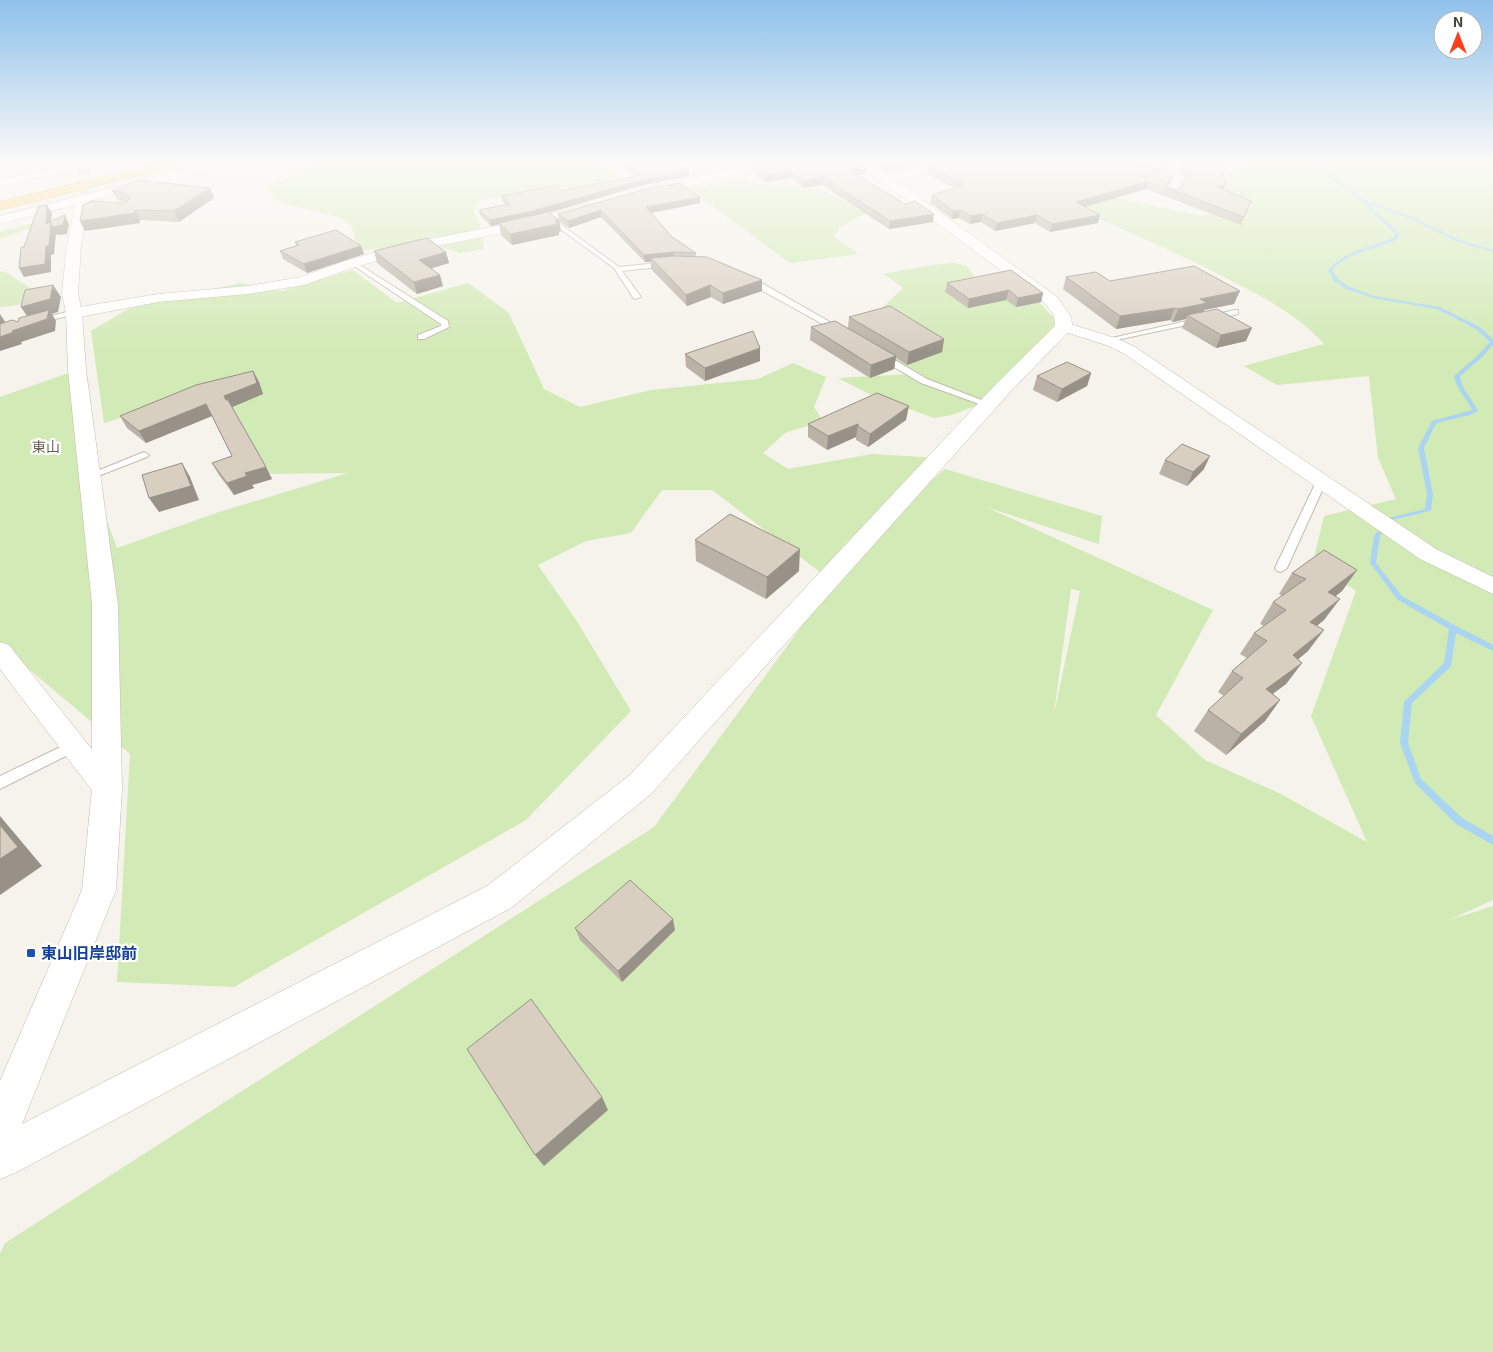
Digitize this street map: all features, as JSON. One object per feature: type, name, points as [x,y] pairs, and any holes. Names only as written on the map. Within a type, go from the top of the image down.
[{"type":"street","points":[[0,1129],[99,890],[107,789],[105,605],[77,370],[74,312],[70,293],[77,227]]},
{"type":"street","points":[[74,312],[158,298],[248,290],[304,281],[353,263],[415,246],[510,227]]},
{"type":"street","points":[[952,227],[1051,300],[1062,315],[1064,327]]},
{"type":"street","points":[[1064,327],[1107,340],[1129,350],[1428,554],[1493,586]]},
{"type":"street","points":[[0,1158],[499,898],[641,784],[988,404],[1064,327]]},
{"type":"street","points":[[0,651],[107,789]]},
{"type":"lane","points":[[561,227],[617,269],[637,298]]},
{"type":"lane","points":[[353,263],[445,324],[445,327],[421,337]]},
{"type":"lane","points":[[617,269],[674,263]]},
{"type":"lane","points":[[743,276],[847,334]]},
{"type":"lane","points":[[30,323],[74,312]]},
{"type":"lane","points":[[1107,340],[1235,312]]},
{"type":"lane","points":[[870,348],[924,381],[988,404]]},
{"type":"lane","points":[[90,476],[144,455]]},
{"type":"lane","points":[[1281,568],[1321,482]]},
{"type":"lane","points":[[0,784],[73,746]]},
{"type":"green space","points":[[18,227],[35,227],[0,239],[0,232]]},
{"type":"green space","points":[[352,227],[480,227],[484,249],[459,253],[427,242],[359,251]]},
{"type":"green space","points":[[741,227],[840,227],[834,237],[859,254],[790,263]]},
{"type":"green space","points":[[1118,227],[1493,227],[1493,900],[1449,920],[1493,906],[1493,1352],[0,1352],[0,1254],[5,1243],[654,827],[868,536],[829,579],[712,490],[662,490],[631,533],[586,541],[538,565],[578,623],[631,711],[526,820],[234,987],[117,982],[130,754],[0,645],[0,397],[77,370],[90,476],[117,548],[219,512],[348,473],[257,474],[211,391],[104,423],[91,331],[128,309],[239,283],[281,291],[353,270],[397,303],[468,283],[509,313],[544,389],[580,407],[651,390],[758,379],[793,363],[826,377],[814,407],[823,421],[785,433],[763,453],[788,469],[872,454],[938,458],[876,527],[945,469],[1102,516],[1099,544],[986,507],[1213,610],[1156,715],[1205,760],[1281,794],[1367,842],[1311,716],[1356,591],[1313,562],[1324,516],[1396,499],[1378,458],[1369,376],[1277,385],[1244,366],[1324,344],[1302,324],[1265,299]],"holes":[[[1071,589],[1080,591],[1054,714]]]},
{"type":"green space","points":[[953,263],[966,265],[977,279],[1037,300],[1055,319],[1052,341],[983,403],[952,415],[934,418],[871,395],[838,378],[911,374],[859,335],[896,327],[882,308],[903,288],[884,274]]},
{"type":"green space","points":[[0,271],[5,272],[51,301],[0,307]]},
{"type":"building","points":[[31,227],[51,227],[49,246],[46,246],[45,264],[19,268],[21,247],[24,247]]},
{"type":"building","points":[[503,227],[543,227],[510,234]]},
{"type":"building","points":[[617,227],[663,227],[672,237],[696,253],[674,252],[644,255]]},
{"type":"building","points":[[336,230],[361,246],[304,264],[280,251],[299,245],[295,242]]},
{"type":"building","points":[[427,238],[446,252],[419,260],[440,275],[414,282],[374,251],[414,241]]},
{"type":"building","points":[[673,256],[707,257],[762,280],[723,293],[710,285],[686,295],[651,258]]},
{"type":"building","points":[[1194,266],[1240,291],[1200,299],[1207,303],[1178,309],[1120,316],[1066,277],[1096,272],[1110,281]]},
{"type":"building","points":[[1011,270],[1043,293],[1018,298],[1009,290],[969,299],[947,283]]},
{"type":"building","points":[[53,285],[50,299],[21,307],[25,290]]},
{"type":"building","points":[[890,306],[944,339],[909,352],[849,317]]},
{"type":"building","points":[[1217,309],[1252,328],[1221,335],[1187,315]]},
{"type":"building","points":[[49,310],[47,319],[0,337],[0,324],[12,320],[18,322],[19,318]]},
{"type":"building","points":[[835,321],[896,356],[871,365],[811,327]]},
{"type":"building","points":[[753,331],[760,348],[705,368],[685,354]]},
{"type":"building","points":[[1067,362],[1091,373],[1062,389],[1037,376]]},
{"type":"building","points":[[253,371],[257,383],[224,396],[266,467],[245,473],[247,476],[227,483],[212,463],[232,456],[206,404],[139,431],[120,416],[196,385]]},
{"type":"building","points":[[877,393],[909,406],[870,434],[858,426],[858,424],[828,436],[808,424]]},
{"type":"building","points":[[1182,444],[1210,456],[1193,472],[1165,460]]},
{"type":"building","points":[[182,463],[191,486],[149,498],[142,475]]},
{"type":"building","points":[[730,514],[800,549],[767,577],[695,540]]},
{"type":"building","points":[[1324,550],[1357,570],[1328,592],[1340,599],[1310,622],[1324,630],[1293,655],[1302,663],[1266,689],[1280,700],[1241,734],[1208,710],[1243,678],[1232,671],[1267,641],[1254,633],[1286,610],[1273,602],[1306,579],[1292,573]]},
{"type":"building","points":[[0,825],[18,847],[0,859]]},
{"type":"building","points":[[630,880],[673,919],[618,971],[575,928]]},
{"type":"building","points":[[531,999],[602,1097],[535,1155],[467,1049]]},
{"type":"waterway","points":[[1391,227],[1397,233],[1397,238],[1361,250],[1336,263],[1330,270],[1336,280],[1348,288],[1373,297],[1438,308],[1478,328],[1493,342],[1457,376],[1459,385],[1475,411],[1434,422],[1421,448],[1430,494],[1428,510],[1390,519],[1377,536],[1373,563],[1400,598],[1453,628]]},
{"type":"waterway","points":[[1430,227],[1459,241],[1493,251]]},
{"type":"waterway","points":[[1453,628],[1493,648]]},
{"type":"waterway","points":[[1453,628],[1448,664],[1408,702],[1404,743],[1418,781],[1459,821],[1493,841]]},
{"type":"place","name":"東山旧岸邸前","points":[[31,953]]},
{"type":"district","name":"東山","points":[[46,447]]}]
